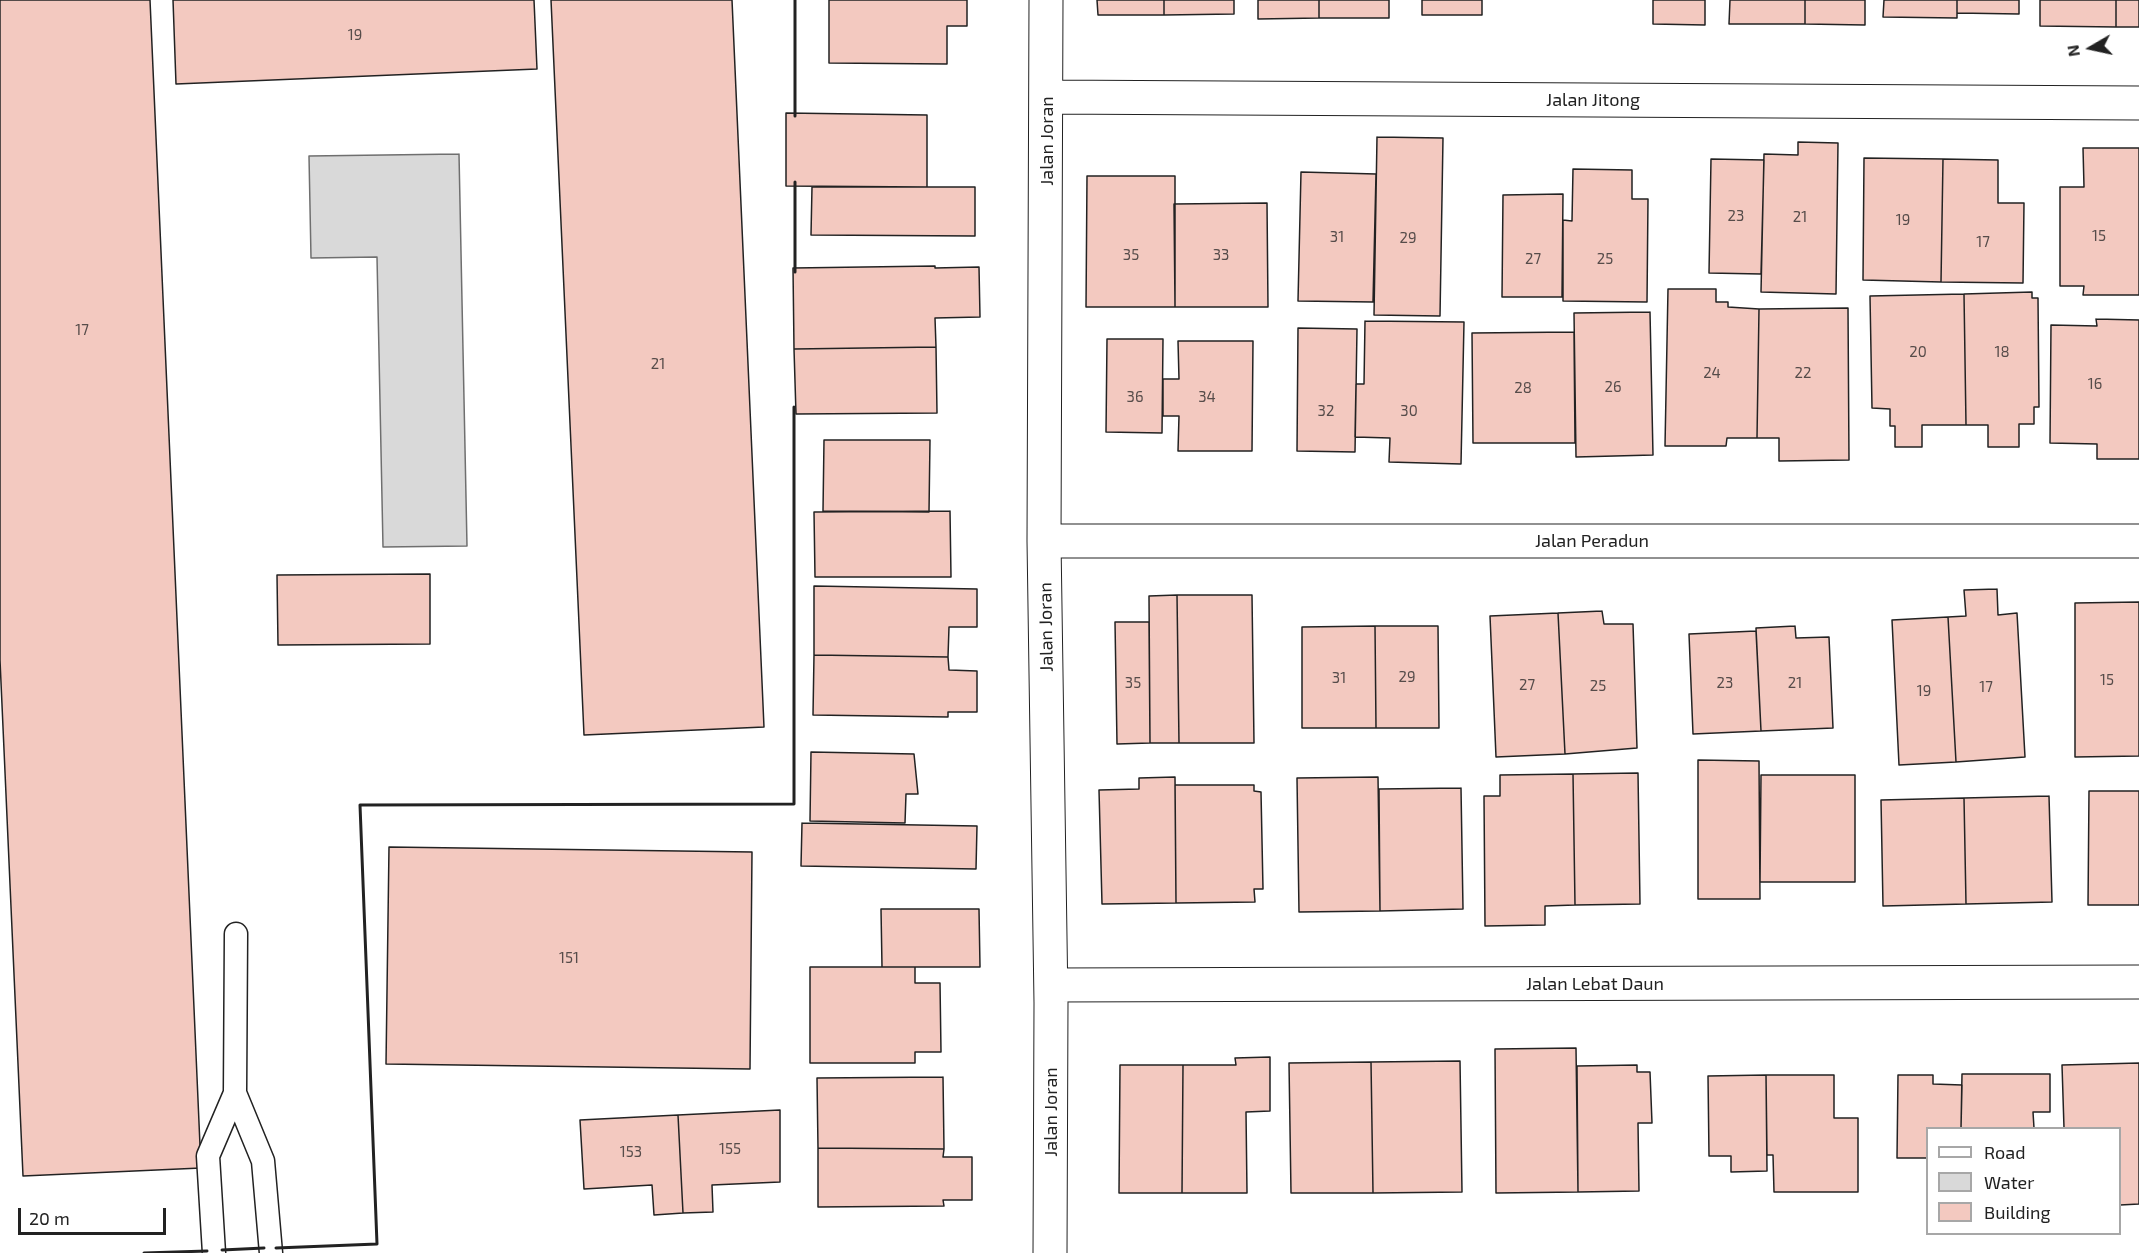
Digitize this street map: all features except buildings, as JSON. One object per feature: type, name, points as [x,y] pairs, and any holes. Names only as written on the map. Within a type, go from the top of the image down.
[{"type":"street","name":"Jalan Joran","points":[[1046,0],[1044,541],[1051,986],[1050,1253]]},
{"type":"street","name":"Jalan Jitong","points":[[1047,97],[2139,103]]},
{"type":"street","name":"Jalan Peradun","points":[[1044,541],[2139,542]]},
{"type":"street","name":"Jalan Lebat Daun","points":[[1051,986],[2139,982]]},
{"type":"lane","points":[[236,934],[235,1093],[263,1161],[271,1253]]},
{"type":"lane","points":[[214,1253],[208,1156],[235,1093]]},
{"type":"water","points":[[459,154],[467,546],[383,547],[377,257],[311,258],[309,156]]},
{"type":"wall","points":[[795,0],[795,116]]},
{"type":"wall","points":[[795,182],[795,272]]},
{"type":"wall","points":[[276,1248],[377,1244],[360,805],[794,804],[794,407]]},
{"type":"wall","points":[[222,1250],[264,1248]]},
{"type":"wall","points":[[144,1253],[207,1251]]}]
